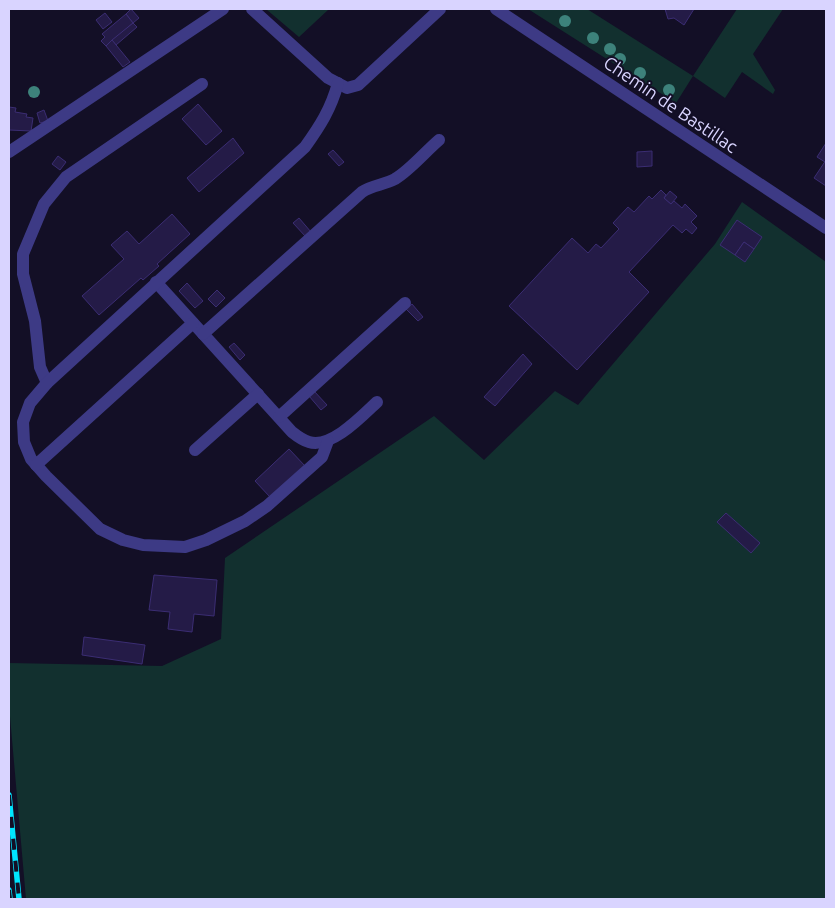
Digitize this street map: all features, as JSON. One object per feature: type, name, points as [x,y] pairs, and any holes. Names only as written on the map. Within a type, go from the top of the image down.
[{"type":"street","points":[[9,152],[223,9]]},
{"type":"street","points":[[252,9],[328,78],[346,88],[358,85],[440,9]]},
{"type":"street","name":"Chemin de Bastillac","points":[[496,9],[826,228]]},
{"type":"street","points":[[47,382],[40,367],[35,321],[23,267],[23,254],[44,204],[66,177],[202,84]]},
{"type":"street","points":[[328,441],[322,458],[267,506],[245,521],[206,540],[185,547],[143,545],[123,540],[100,529],[36,465],[31,459],[24,442],[23,422],[30,403],[47,382],[305,147],[319,128],[332,104],[338,84]]},
{"type":"street","points":[[203,334],[362,192],[369,187],[388,183],[397,178],[439,140]]},
{"type":"street","points":[[156,282],[292,432],[301,439],[310,443],[328,441],[352,425],[377,402]]},
{"type":"street","points":[[279,417],[405,303]]},
{"type":"street","points":[[36,465],[193,323]]},
{"type":"street","points":[[195,450],[258,394]]},
{"type":"green space","points":[[266,9],[329,9],[299,37]]},
{"type":"green space","points":[[528,9],[587,9],[693,76],[676,103]]},
{"type":"green space","points":[[737,9],[783,9],[753,54],[775,90],[773,94],[742,72],[725,98],[693,76]]},
{"type":"green space","points":[[742,202],[826,262],[826,899],[26,899],[9,705],[9,663],[162,666],[221,639],[225,558],[434,416],[484,460],[555,391],[578,405],[715,244]]},
{"type":"building","points":[[131,9],[139,18],[133,23],[126,14]]},
{"type":"building","points":[[665,9],[694,9],[684,25],[674,18],[668,19]]},
{"type":"building","points":[[105,13],[112,22],[103,29],[96,20]]},
{"type":"building","points":[[126,14],[133,23],[106,46],[101,41],[105,37],[102,34]]},
{"type":"building","points":[[133,23],[137,27],[116,45],[112,40]]},
{"type":"building","points":[[112,40],[130,62],[123,67],[106,46]]},
{"type":"building","points":[[198,104],[222,131],[206,145],[182,119]]},
{"type":"building","points":[[9,107],[16,108],[15,112],[27,114],[26,117],[33,118],[31,131],[9,130]]},
{"type":"building","points":[[44,110],[48,121],[40,123],[37,113]]},
{"type":"building","points":[[233,138],[244,153],[199,192],[187,178]]},
{"type":"building","points":[[826,143],[826,160],[825,162],[817,157]]},
{"type":"building","points":[[333,150],[344,162],[339,166],[328,154]]},
{"type":"building","points":[[652,151],[652,166],[637,167],[637,152]]},
{"type":"building","points":[[58,156],[66,162],[60,170],[52,164]]},
{"type":"building","points":[[826,160],[826,186],[814,178]]},
{"type":"building","points":[[661,190],[666,195],[664,198],[671,204],[674,201],[682,208],[685,204],[697,216],[691,222],[697,228],[692,234],[686,229],[682,233],[673,225],[629,272],[649,292],[577,370],[509,306],[572,238],[588,253],[596,244],[601,248],[619,229],[613,223],[628,207],[634,212],[649,196],[652,199]]},
{"type":"building","points":[[670,191],[677,197],[671,204],[664,198]]},
{"type":"building","points":[[172,214],[190,234],[157,264],[159,266],[143,280],[141,278],[99,315],[82,296],[124,259],[111,245],[127,231],[139,244]]},
{"type":"building","points":[[299,218],[311,232],[306,237],[293,223]]},
{"type":"building","points":[[737,220],[762,237],[754,249],[744,242],[735,255],[720,245]]},
{"type":"building","points":[[744,242],[754,249],[745,262],[735,255]]},
{"type":"building","points":[[187,283],[203,301],[195,308],[179,291]]},
{"type":"building","points":[[217,290],[225,298],[216,307],[208,299]]},
{"type":"building","points":[[412,304],[423,317],[418,321],[406,309]]},
{"type":"building","points":[[234,343],[245,355],[240,360],[229,347]]},
{"type":"building","points":[[523,354],[532,364],[495,406],[484,397]]},
{"type":"building","points":[[314,391],[327,405],[321,410],[309,396]]},
{"type":"building","points":[[289,449],[305,466],[270,497],[255,481]]},
{"type":"building","points":[[726,513],[760,543],[751,553],[717,522]]},
{"type":"building","points":[[154,575],[217,580],[214,616],[194,614],[192,632],[168,629],[170,612],[149,610]]},
{"type":"building","points":[[84,637],[145,645],[142,664],[82,655]]},
{"type":"railway","points":[[9,795],[19,899]]},
{"type":"railway","points":[[9,890],[10,899]]}]
